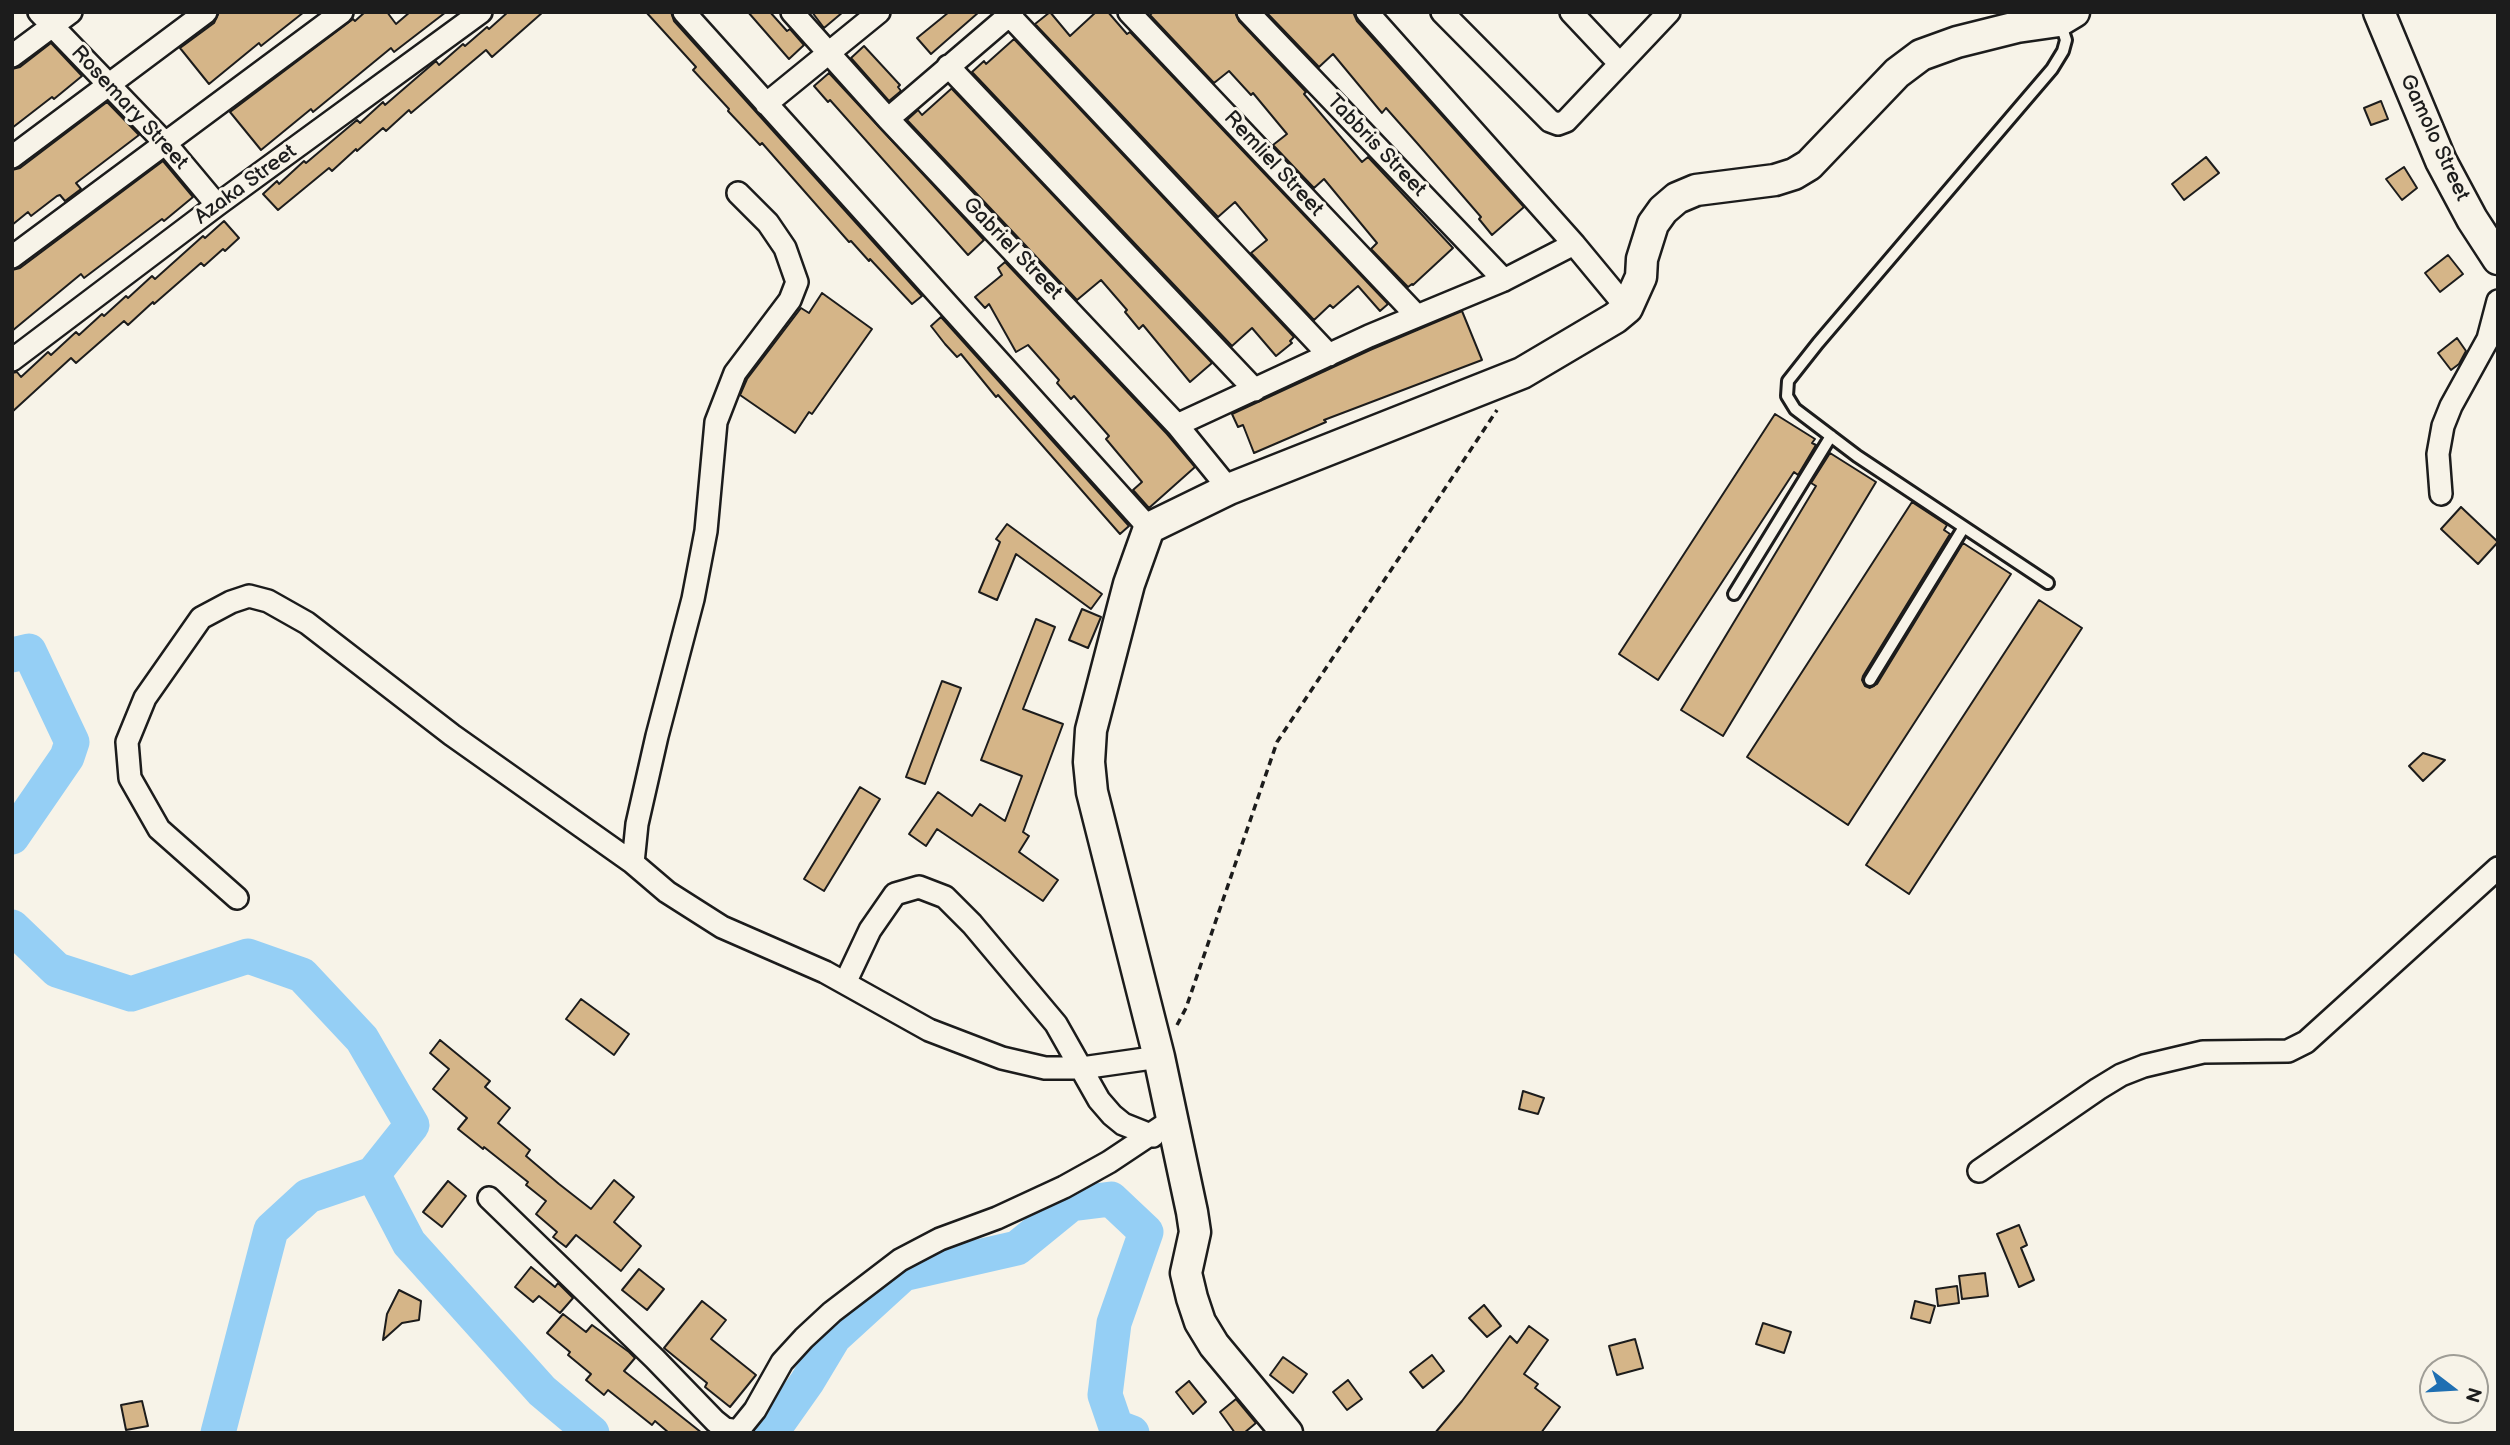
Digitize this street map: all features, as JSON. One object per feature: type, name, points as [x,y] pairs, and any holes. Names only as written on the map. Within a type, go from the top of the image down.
[{"type":"street","points":[[12,56],[45,20],[71,12]]},
{"type":"street","points":[[12,157],[206,12]]},
{"type":"street","points":[[12,257],[342,12]]},
{"type":"street","name":"Azaka Street","points":[[12,360],[217,205],[481,12]]},
{"type":"street","points":[[684,12],[1149,528]]},
{"type":"street","name":"Gabriel Street","points":[[792,12],[888,119],[1177,425],[1229,489]]},
{"type":"street","points":[[766,104],[879,12]]},
{"type":"street","name":"Remliel Street","points":[[1129,12],[1416,316]]},
{"type":"street","name":"Tabbris Street","points":[[1248,12],[1504,280]]},
{"type":"street","points":[[1442,12],[1550,121],[1558,124],[1566,121],[1669,12]]},
{"type":"street","points":[[1572,12],[1620,64]]},
{"type":"street","name":"Gamolo Street","points":[[2379,12],[2441,161],[2472,219],[2498,258]]},
{"type":"street","points":[[1367,13],[1574,244],[1627,308]]},
{"type":"street","points":[[888,119],[1011,14],[1329,355]]},
{"type":"street","points":[[1287,1433],[1214,1345],[1200,1322],[1186,1273],[1195,1232],[1192,1212],[1162,1128],[1159,1057],[1092,792],[1089,762],[1094,716],[1129,584],[1149,528],[1229,489],[1522,373],[1615,318],[1627,308],[1637,289],[1647,237],[1662,210],[1677,198],[1696,190],[1775,180],[1794,174],[1809,165],[1897,73],[1921,55],[1983,35],[2066,16]]},
{"type":"street","name":"Rosemary Street","points":[[45,20],[166,144],[217,205]]},
{"type":"street","points":[[948,66],[1255,390]]},
{"type":"street","points":[[633,863],[642,799],[706,531],[716,422],[735,373],[790,300],[797,282],[785,248],[768,223],[738,193]]},
{"type":"street","points":[[1177,425],[1416,316],[1504,280],[1574,244]]},
{"type":"street","points":[[2441,494],[2438,453],[2443,426],[2488,339],[2498,301]]},
{"type":"street","points":[[237,898],[159,829],[130,778],[127,742],[145,698],[201,618],[249,596],[268,601],[307,623],[452,735],[633,863],[667,892],[722,927],[845,983],[929,1030],[1002,1058],[1045,1068],[1082,1068],[1159,1057]]},
{"type":"street","points":[[1979,1171],[2121,1075],[2144,1066],[2203,1052],[2288,1051],[2306,1042],[2498,868]]},
{"type":"street","points":[[845,983],[870,930],[895,894],[919,887],[945,897],[972,924],[1055,1024],[1098,1100],[1112,1115],[1123,1124],[1162,1128]]},
{"type":"street","points":[[489,1199],[655,1359],[715,1421],[725,1429],[738,1431],[755,1410],[782,1362],[804,1338],[832,1312],[900,1260],[940,1239],[997,1218],[1064,1187],[1110,1163],[1162,1128]]},
{"type":"lane","points":[[2048,583],[1831,436],[1795,409],[1787,396],[1788,381],[2052,69],[2066,40],[2066,16]]},
{"type":"lane","points":[[1734,594],[1831,436]]},
{"type":"lane","points":[[1870,680],[1964,527]]},
{"type":"path","points":[[1159,1057],[1186,1008],[1277,742],[1492,417]]},
{"type":"building","points":[[219,12],[304,12],[261,46],[259,43],[209,84],[180,48],[214,23]]},
{"type":"building","points":[[365,12],[387,12],[396,24],[410,12],[446,12],[394,52],[391,48],[313,112],[311,109],[261,150],[230,112]]},
{"type":"building","points":[[508,12],[543,12],[492,57],[486,50],[411,113],[409,110],[386,131],[383,128],[332,171],[329,168],[278,210],[263,194],[277,181],[279,184],[304,161],[306,163],[357,120],[360,123],[383,102],[385,105],[436,61],[439,65]]},
{"type":"building","points":[[646,12],[671,12],[674,21],[922,296],[912,304],[870,259],[869,261],[851,241],[849,242],[762,143],[760,145],[728,111],[693,70],[696,67]]},
{"type":"building","points":[[748,12],[770,12],[804,45],[789,59]]},
{"type":"building","points":[[812,12],[843,12],[824,28]]},
{"type":"building","points":[[949,12],[979,12],[931,54],[917,38]]},
{"type":"building","points":[[1050,12],[1070,36],[1096,12],[1108,12],[1388,304],[1380,311],[1358,286],[1333,308],[1330,305],[1314,320],[1251,253],[1267,240],[1235,202],[1218,217],[1035,24]]},
{"type":"building","points":[[1153,12],[1235,12],[1239,21],[1306,92],[1304,94],[1362,162],[1368,157],[1453,248],[1408,287],[1371,249],[1377,243],[1324,179],[1314,188],[1273,145],[1287,134],[1253,93],[1251,95],[1229,71],[1214,83],[1150,15]]},
{"type":"building","points":[[1266,12],[1353,12],[1357,21],[1524,207],[1492,235],[1479,219],[1481,217],[1417,143],[1386,108],[1382,113],[1333,54],[1319,67]]},
{"type":"building","points":[[1014,39],[1294,337],[1290,341],[1292,343],[1276,356],[1252,328],[1232,346],[972,72],[984,61],[986,64]]},
{"type":"building","points":[[51,43],[82,76],[12,128],[12,69],[20,67]]},
{"type":"building","points":[[864,46],[900,85],[898,87],[901,91],[889,101],[851,58]]},
{"type":"building","points":[[829,73],[984,240],[968,255],[830,100],[828,102],[814,86]]},
{"type":"building","points":[[951,89],[1212,363],[1190,382],[1143,325],[1139,329],[1125,312],[1127,310],[1101,280],[1077,300],[907,120],[918,110],[922,115]]},
{"type":"building","points":[[2381,101],[2388,119],[2371,125],[2364,108]]},
{"type":"building","points":[[107,102],[139,135],[76,183],[81,189],[65,201],[60,195],[57,196],[31,216],[28,212],[12,225],[12,170],[20,168]]},
{"type":"building","points":[[2206,157],[2219,173],[2184,200],[2172,184]]},
{"type":"building","points":[[163,161],[193,197],[84,278],[81,274],[12,331],[12,270],[20,268]]},
{"type":"building","points":[[2404,167],[2417,188],[2402,200],[2386,179]]},
{"type":"building","points":[[224,221],[239,238],[225,251],[223,249],[204,266],[201,263],[128,325],[124,321],[76,363],[71,358],[12,412],[12,373],[17,372],[21,377],[48,352],[51,355],[76,332],[79,335],[152,276],[155,279]]},
{"type":"building","points":[[2448,255],[2463,274],[2440,292],[2425,273]]},
{"type":"building","points":[[1005,262],[1195,467],[1149,508],[1133,490],[1142,482],[1106,439],[1109,436],[1074,396],[1071,399],[1057,383],[1059,380],[1028,345],[1016,352],[989,304],[985,308],[975,297],[1002,275],[998,268]]},
{"type":"building","points":[[822,293],[872,329],[812,414],[809,412],[795,433],[740,395],[747,379],[801,308],[809,313]]},
{"type":"building","points":[[1462,311],[1482,360],[1324,420],[1326,422],[1254,453],[1243,425],[1238,427],[1232,414]]},
{"type":"building","points":[[941,317],[1129,526],[1120,534],[998,395],[996,397],[961,354],[957,357],[945,344],[931,326]]},
{"type":"building","points":[[2457,338],[2466,351],[2459,364],[2451,370],[2438,353]]},
{"type":"building","points":[[1775,414],[1815,439],[1812,443],[1816,445],[1798,475],[1794,472],[1658,680],[1619,654]]},
{"type":"building","points":[[1830,453],[1876,482],[1723,736],[1681,710],[1816,486],[1811,483]]},
{"type":"building","points":[[1912,502],[1947,525],[1944,530],[1950,534],[1863,676],[1865,686],[1870,688],[1877,684],[1963,543],[2011,574],[1848,825],[1747,757]]},
{"type":"building","points":[[2461,507],[2498,542],[2478,564],[2441,529]]},
{"type":"building","points":[[1007,524],[1102,594],[1091,609],[1016,554],[997,600],[979,592],[1000,542],[996,539]]},
{"type":"building","points":[[2039,600],[2082,628],[1909,894],[1866,865]]},
{"type":"building","points":[[1082,609],[1101,617],[1088,648],[1069,640]]},
{"type":"building","points":[[1036,619],[1055,627],[1023,709],[1063,724],[1023,832],[1029,836],[1019,852],[1058,880],[1043,901],[937,829],[926,846],[909,834],[938,792],[972,816],[980,804],[1005,821],[1022,776],[981,760]]},
{"type":"building","points":[[942,681],[961,688],[925,784],[906,777]]},
{"type":"building","points":[[2423,753],[2445,760],[2423,781],[2409,766]]},
{"type":"building","points":[[860,787],[880,799],[824,891],[804,879]]},
{"type":"building","points":[[581,999],[629,1034],[614,1055],[566,1019]]},
{"type":"building","points":[[440,1040],[490,1081],[485,1087],[510,1108],[498,1123],[530,1150],[526,1156],[559,1184],[591,1209],[614,1180],[634,1197],[614,1222],[641,1246],[621,1271],[576,1235],[566,1247],[553,1237],[557,1232],[536,1214],[546,1201],[526,1185],[528,1182],[458,1129],[467,1118],[433,1089],[449,1069],[430,1053]]},
{"type":"building","points":[[1523,1091],[1544,1098],[1538,1114],[1519,1109]]},
{"type":"building","points":[[448,1181],[466,1196],[442,1227],[423,1212]]},
{"type":"building","points":[[2019,1225],[2027,1245],[2021,1248],[2034,1280],[2019,1287],[1997,1234]]},
{"type":"building","points":[[531,1267],[555,1287],[558,1283],[573,1298],[560,1313],[539,1296],[533,1302],[515,1287]]},
{"type":"building","points":[[639,1269],[664,1289],[647,1310],[622,1290]]},
{"type":"building","points":[[1985,1273],[1988,1296],[1962,1299],[1959,1276]]},
{"type":"building","points":[[1957,1286],[1959,1303],[1938,1306],[1936,1289]]},
{"type":"building","points":[[399,1290],[421,1301],[419,1320],[402,1323],[383,1340],[387,1314]]},
{"type":"building","points":[[702,1301],[726,1320],[711,1339],[756,1375],[730,1407],[705,1387],[707,1383],[664,1348]]},
{"type":"building","points":[[1915,1301],[1935,1306],[1930,1323],[1911,1318]]},
{"type":"building","points":[[1484,1305],[1501,1326],[1487,1337],[1469,1318]]},
{"type":"building","points":[[563,1314],[586,1332],[592,1325],[629,1352],[635,1358],[624,1371],[702,1433],[669,1433],[655,1421],[652,1425],[608,1390],[604,1395],[586,1380],[591,1374],[547,1333]]},
{"type":"building","points":[[1763,1323],[1791,1332],[1784,1353],[1756,1344]]},
{"type":"building","points":[[1529,1326],[1548,1340],[1524,1374],[1538,1384],[1535,1388],[1560,1407],[1541,1433],[1435,1433],[1510,1336],[1517,1343]]},
{"type":"building","points":[[1635,1339],[1643,1368],[1617,1375],[1609,1346]]},
{"type":"building","points":[[1432,1355],[1444,1371],[1423,1388],[1410,1372]]},
{"type":"building","points":[[1283,1357],[1307,1374],[1293,1393],[1270,1375]]},
{"type":"building","points":[[1348,1380],[1362,1399],[1347,1410],[1333,1392]]},
{"type":"building","points":[[1189,1381],[1206,1402],[1193,1414],[1176,1392]]},
{"type":"building","points":[[1236,1399],[1256,1423],[1244,1433],[1235,1433],[1220,1412]]},
{"type":"building","points":[[142,1401],[148,1426],[126,1430],[121,1405]]},
{"type":"waterway","points":[[12,655],[29,651],[72,742],[67,757],[12,837]]},
{"type":"waterway","points":[[12,927],[57,970],[131,994],[248,956],[302,975],[362,1039],[412,1125],[373,1174],[308,1196],[271,1230],[218,1433]]},
{"type":"waterway","points":[[373,1174],[409,1243],[542,1391],[592,1433]]},
{"type":"waterway","points":[[771,1433],[807,1382],[834,1337],[903,1274],[1017,1248],[1071,1204],[1111,1199],[1146,1232],[1114,1323],[1105,1395],[1116,1427],[1132,1433]]}]
